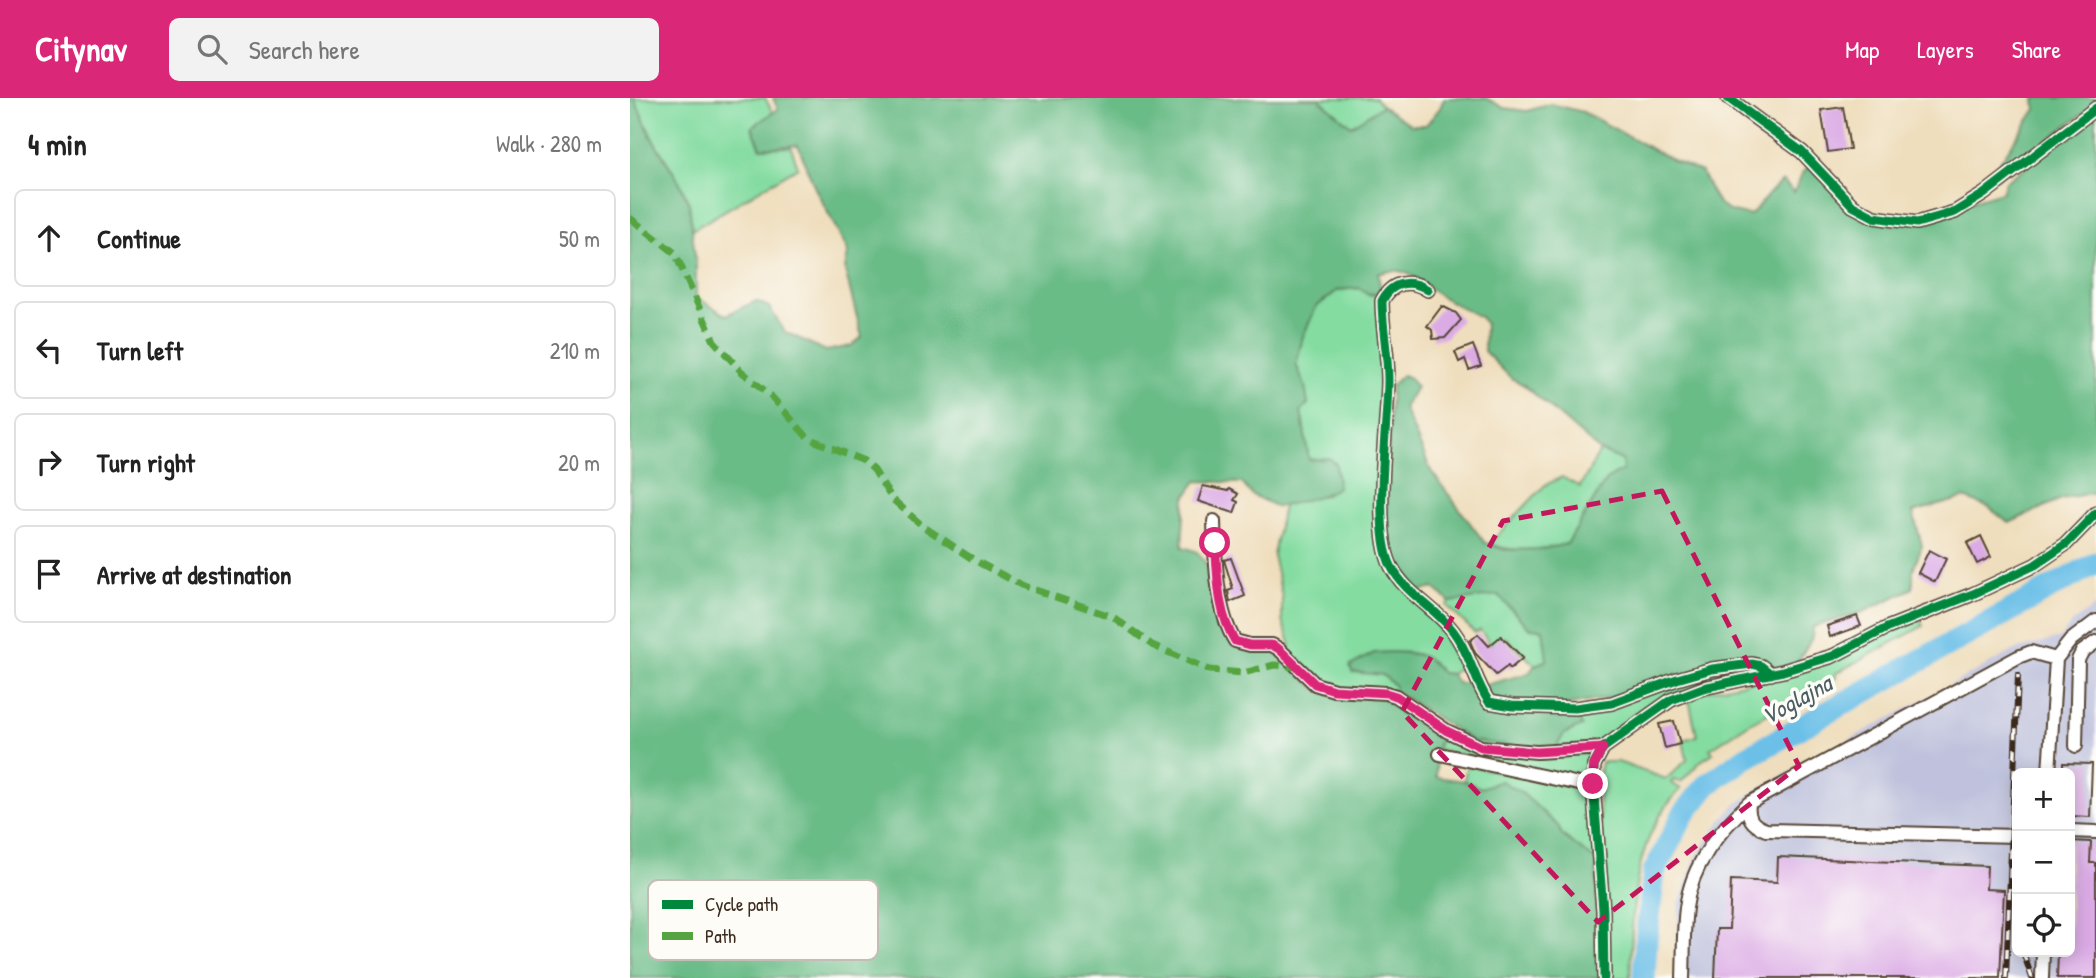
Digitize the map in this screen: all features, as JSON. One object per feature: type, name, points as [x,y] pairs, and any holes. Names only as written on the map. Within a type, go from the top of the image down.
[{"type":"street","points":[[1728,98],[1802,152],[1853,206],[1874,217],[1917,222],[1955,212],[1984,194],[2096,108]]},
{"type":"street","points":[[1428,290],[1417,283],[1409,282],[1399,285],[1385,295],[1382,301],[1388,380],[1383,488],[1385,546],[1391,565],[1402,581],[1453,630],[1465,649],[1478,686],[1489,702],[1512,706],[1574,708],[1612,704],[1677,679],[1712,669],[1752,664],[1761,666],[1771,674]]},
{"type":"street","points":[[1604,978],[1603,910],[1593,787],[1594,765],[1603,748],[1671,700],[1703,688],[1771,674],[1833,656],[1886,628],[1953,603],[2035,565],[2066,544],[2096,513]]},
{"type":"street","points":[[1214,521],[1219,590],[1228,631],[1235,641],[1250,645],[1272,645],[1315,684],[1334,690],[1396,696],[1447,731],[1481,747],[1536,752],[1603,748]]},
{"type":"street","points":[[2049,768],[2056,659],[2096,621]]},
{"type":"street","points":[[2076,746],[2078,660],[2082,652],[2096,642]]},
{"type":"street","points":[[1683,978],[1686,905],[1701,859],[1725,826],[1749,803],[2018,657],[2031,652],[2056,659]]},
{"type":"street","points":[[1440,754],[1593,787]]},
{"type":"street","points":[[1749,803],[1751,820],[1755,826],[1766,830],[2012,836]]},
{"type":"street","points":[[2075,831],[2096,832]]},
{"type":"street","points":[[2042,978],[2043,957]]},
{"type":"highlighted area","points":[[1662,491],[1799,766],[1598,922],[1402,712],[1503,521]]},
{"type":"shaded area","points":[[2096,605],[2096,978],[1675,978],[1679,904],[1695,858],[1735,805],[1758,789],[2015,650],[2060,638],[2071,624]]},
{"type":"green space","points":[[630,98],[634,98],[652,138],[680,183],[689,204],[696,265],[696,297],[726,315],[756,301],[769,307],[785,332],[826,351],[851,346],[862,337],[845,270],[848,251],[815,188],[798,145],[761,148],[752,127],[778,109],[773,98],[1318,98],[1351,126],[1382,106],[1411,125],[1426,125],[1440,108],[1444,98],[1486,98],[1504,108],[1527,111],[1551,104],[1583,112],[1674,161],[1701,172],[1718,203],[1729,211],[1750,215],[1783,181],[1794,192],[1802,174],[1810,166],[1822,179],[1892,225],[2002,192],[2005,182],[2096,114],[2096,492],[2061,499],[2009,523],[1988,507],[1964,498],[1913,512],[1922,546],[1913,570],[1913,588],[1863,612],[1813,627],[1812,638],[1797,663],[1780,668],[1754,661],[1633,694],[1564,706],[1490,700],[1482,686],[1529,673],[1535,665],[1547,660],[1543,629],[1529,628],[1498,595],[1450,602],[1434,588],[1417,592],[1393,564],[1386,522],[1391,386],[1403,375],[1410,378],[1416,387],[1404,408],[1431,471],[1485,543],[1505,550],[1542,549],[1567,544],[1606,480],[1623,470],[1622,460],[1600,451],[1524,385],[1511,378],[1484,351],[1485,323],[1480,317],[1403,272],[1388,271],[1378,274],[1381,291],[1372,294],[1359,288],[1338,290],[1316,307],[1303,336],[1296,365],[1305,386],[1308,404],[1301,411],[1309,460],[1329,458],[1336,464],[1338,487],[1318,496],[1277,507],[1252,495],[1242,483],[1197,481],[1185,498],[1182,547],[1198,553],[1209,570],[1226,634],[1276,651],[1316,689],[1393,697],[1441,730],[1436,777],[1464,781],[1481,788],[1501,781],[1522,793],[1558,826],[1562,835],[1596,861],[1600,978],[630,978]]},
{"type":"green space","points":[[634,98],[765,98],[773,113],[752,127],[761,148],[791,147],[798,167],[692,230],[689,204],[680,183],[652,138]]},
{"type":"green space","points":[[1318,98],[1375,98],[1382,106],[1351,126]]},
{"type":"green space","points":[[2035,98],[2096,98],[2096,104],[1997,178],[1993,172],[2036,109]]},
{"type":"green space","points":[[1359,288],[1368,295],[1375,295],[1380,306],[1384,356],[1382,546],[1448,631],[1444,634],[1451,652],[1462,650],[1464,665],[1451,674],[1441,673],[1428,659],[1420,655],[1403,652],[1374,653],[1383,675],[1395,686],[1395,691],[1341,688],[1315,680],[1286,651],[1291,645],[1282,621],[1282,597],[1273,555],[1283,506],[1310,497],[1327,495],[1328,459],[1309,461],[1301,410],[1305,386],[1296,365],[1303,336],[1316,307],[1338,290]]},
{"type":"green space","points":[[1600,451],[1622,460],[1623,470],[1606,480],[1567,544],[1528,550],[1489,544],[1545,485],[1562,477],[1580,487]]},
{"type":"green space","points":[[1498,594],[1529,628],[1543,628],[1548,660],[1535,665],[1504,636],[1491,645],[1480,630],[1475,633],[1447,606],[1450,602]]},
{"type":"green space","points":[[1919,617],[1923,626],[1836,673],[1836,678],[1750,723],[1710,749],[1713,753],[1701,761],[1681,782],[1673,780],[1671,783],[1681,789],[1664,809],[1652,831],[1637,878],[1630,978],[1608,978],[1598,777],[1601,762],[1618,762],[1666,779],[1687,760],[1683,740],[1697,736],[1688,695],[1785,674]]},
{"type":"green space","points":[[1392,652],[1425,658],[1441,673],[1451,674],[1458,684],[1469,682],[1486,704],[1576,712],[1582,726],[1564,734],[1554,751],[1473,741],[1395,691],[1395,686],[1383,675],[1352,672],[1350,666],[1374,653]]},
{"type":"green space","points":[[1752,669],[1751,673],[1702,684],[1602,743],[1554,751],[1576,712],[1712,671]]},
{"type":"green space","points":[[1441,730],[1592,754],[1595,758],[1589,774],[1580,780],[1437,749]]},
{"type":"green space","points":[[1467,765],[1581,789],[1589,796],[1596,861],[1562,835],[1558,826],[1501,781],[1481,788],[1464,781]]},
{"type":"building","points":[[1843,107],[1850,149],[1828,152],[1821,110]]},
{"type":"building","points":[[1442,306],[1456,313],[1461,320],[1445,338],[1433,339],[1432,330],[1427,326]]},
{"type":"building","points":[[1473,345],[1481,366],[1469,370],[1465,359],[1459,362],[1455,352]]},
{"type":"building","points":[[1203,486],[1228,491],[1229,489],[1238,494],[1234,500],[1238,502],[1234,513],[1198,501]]},
{"type":"building","points":[[1981,536],[1991,557],[1977,564],[1967,543]]},
{"type":"building","points":[[1929,550],[1946,559],[1935,582],[1918,573]]},
{"type":"building","points":[[1231,558],[1245,596],[1230,602],[1228,591],[1233,589],[1224,560]]},
{"type":"building","points":[[1857,616],[1861,626],[1830,637],[1827,626]]},
{"type":"building","points":[[1478,634],[1489,646],[1501,636],[1523,658],[1510,669],[1508,666],[1496,675],[1475,653],[1470,641]]},
{"type":"building","points":[[1674,721],[1680,744],[1665,748],[1659,724]]},
{"type":"building","points":[[2063,763],[2092,764],[2090,817],[2075,816],[2075,768],[2063,768]]},
{"type":"building","points":[[2075,841],[2091,842],[2090,863],[2096,863],[2096,978],[2057,978],[2058,957],[2075,957]]},
{"type":"building","points":[[1778,857],[1987,866],[1986,889],[2004,890],[2000,978],[1715,978],[1717,929],[1729,929],[1731,880],[1777,882]]},
{"type":"waterway","name":"Voglajna","points":[[1644,978],[1654,872],[1683,815],[1707,785],[1745,758],[2096,563]]},
{"type":"railway","points":[[2006,978],[2018,675]]},
{"type":"railway","points":[[2025,957],[2032,978]]},
{"type":"marked path","points":[[630,218],[675,253],[714,341],[741,371],[770,395],[808,438],[864,461],[874,470],[892,499],[924,527],[974,560],[1021,585],[1113,617],[1152,645],[1209,670],[1243,673],[1274,665],[1296,667]]},
{"type":"cycle path","points":[[1728,98],[1802,152],[1853,206],[1874,217],[1917,223],[1955,212],[1984,194],[2096,108]]},
{"type":"cycle path","points":[[1428,290],[1415,284],[1402,284],[1391,289],[1382,301],[1388,380],[1382,476],[1385,549],[1391,566],[1404,585],[1446,622],[1459,639],[1489,702],[1512,706],[1575,708],[1612,703],[1712,669],[1752,664],[1761,666],[1771,674]]},
{"type":"cycle path","points":[[1604,978],[1603,910],[1593,784],[1594,765],[1603,748],[1671,700],[1703,688],[1783,671],[1833,656],[1887,628],[1973,594],[2035,565],[2066,544],[2096,513]]},
{"type":"route","points":[[1215,543],[1219,590],[1228,631],[1235,641],[1250,645],[1272,645],[1315,684],[1334,690],[1396,696],[1447,731],[1481,747],[1536,752],[1603,748],[1594,765],[1593,784]]}]
